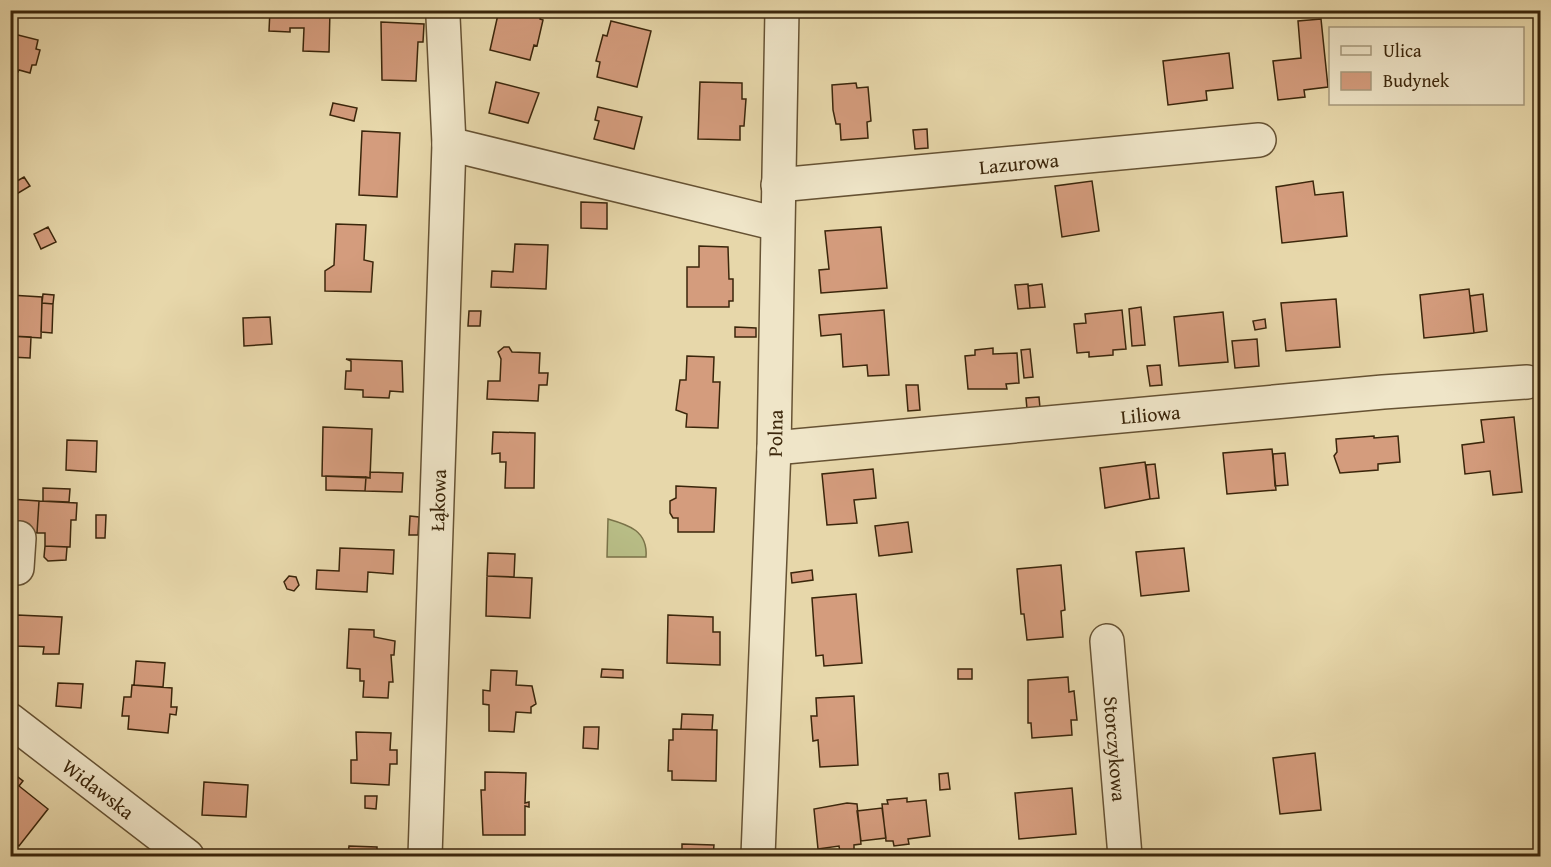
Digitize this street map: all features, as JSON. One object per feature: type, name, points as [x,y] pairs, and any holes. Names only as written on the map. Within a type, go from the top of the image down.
[{"type":"street","name":"Polna","points":[[758,856],[774,448],[782,10]]},
{"type":"street","name":"Łąkowa","points":[[425,856],[450,144],[443,17]]},
{"type":"street","name":"Lazurowa","points":[[778,185],[1259,140]]},
{"type":"street","points":[[450,144],[777,224]]},
{"type":"street","name":"Liliowa","points":[[774,448],[1383,392],[1527,382]]},
{"type":"street","name":"Storczykowa","points":[[1107,641],[1125,856]]},
{"type":"street","name":"Widawska","points":[[10,720],[187,856]]},
{"type":"green space","points":[[608,519],[636,530],[644,541],[646,557],[607,557]]},
{"type":"building","points":[[270,10],[330,10],[329,52],[303,51],[304,28],[290,28],[290,32],[269,31]]},
{"type":"building","points":[[499,10],[542,10],[540,19],[543,20],[537,46],[534,45],[530,60],[490,50]]},
{"type":"building","points":[[1321,19],[1328,87],[1304,90],[1305,97],[1278,100],[1273,61],[1301,58],[1298,21]]},
{"type":"building","points":[[611,21],[651,31],[637,87],[597,77],[600,62],[596,61],[603,35],[607,36]]},
{"type":"building","points":[[381,22],[424,24],[423,42],[418,42],[416,81],[382,80]]},
{"type":"building","points":[[10,33],[38,40],[36,49],[40,50],[36,65],[32,65],[30,73],[19,70],[18,72],[10,68]]},
{"type":"building","points":[[1229,53],[1233,88],[1206,91],[1207,100],[1168,105],[1163,61]]},
{"type":"building","points":[[496,82],[539,93],[528,123],[489,113]]},
{"type":"building","points":[[700,82],[742,83],[742,99],[746,99],[744,126],[740,126],[740,140],[698,139]]},
{"type":"building","points":[[856,83],[857,88],[868,87],[871,121],[867,122],[868,138],[841,140],[840,124],[836,124],[833,110],[832,85]]},
{"type":"building","points":[[333,103],[357,108],[354,121],[330,115]]},
{"type":"building","points":[[598,107],[642,117],[634,149],[594,139],[599,121],[595,120]]},
{"type":"building","points":[[927,129],[928,148],[915,149],[913,130]]},
{"type":"building","points":[[362,131],[400,133],[397,197],[359,195]]},
{"type":"building","points":[[24,177],[30,186],[10,198],[10,185]]},
{"type":"building","points":[[1092,181],[1099,231],[1062,237],[1055,186]]},
{"type":"building","points":[[1313,181],[1315,195],[1343,192],[1347,236],[1282,243],[1276,187]]},
{"type":"building","points":[[581,202],[607,203],[607,229],[581,228]]},
{"type":"building","points":[[336,224],[366,225],[364,260],[373,262],[371,292],[325,291],[325,271],[334,265]]},
{"type":"building","points":[[48,227],[56,242],[41,249],[34,234]]},
{"type":"building","points":[[881,227],[887,288],[821,293],[819,270],[829,269],[825,231]]},
{"type":"building","points":[[515,244],[548,245],[546,289],[491,287],[492,271],[513,272]]},
{"type":"building","points":[[699,246],[728,247],[729,279],[733,279],[733,301],[729,301],[729,307],[687,307],[687,267],[699,267]]},
{"type":"building","points":[[1028,284],[1030,308],[1018,309],[1015,285]]},
{"type":"building","points":[[1042,284],[1045,307],[1030,308],[1028,286]]},
{"type":"building","points":[[1469,289],[1474,333],[1424,338],[1420,295]]},
{"type":"building","points":[[43,294],[54,295],[53,304],[42,303]]},
{"type":"building","points":[[1483,294],[1487,331],[1474,333],[1470,296]]},
{"type":"building","points":[[10,295],[42,297],[41,338],[10,336]]},
{"type":"building","points":[[1336,299],[1340,347],[1286,351],[1281,303]]},
{"type":"building","points":[[42,303],[53,304],[52,333],[41,332]]},
{"type":"building","points":[[1141,307],[1145,345],[1132,346],[1129,309]]},
{"type":"building","points":[[884,310],[889,375],[868,376],[867,365],[843,367],[841,334],[821,336],[819,315]]},
{"type":"building","points":[[1122,310],[1126,349],[1113,350],[1113,355],[1089,357],[1089,352],[1077,353],[1074,324],[1086,323],[1085,314]]},
{"type":"building","points":[[469,311],[481,311],[480,326],[468,326]]},
{"type":"building","points":[[1223,312],[1228,362],[1179,366],[1174,317]]},
{"type":"building","points":[[270,317],[272,344],[244,346],[243,318]]},
{"type":"building","points":[[1265,319],[1266,328],[1255,330],[1253,321]]},
{"type":"building","points":[[735,327],[756,328],[756,337],[735,337]]},
{"type":"building","points":[[10,336],[31,337],[30,358],[10,357]]},
{"type":"building","points":[[1257,339],[1259,366],[1235,368],[1232,341]]},
{"type":"building","points":[[504,347],[509,347],[512,352],[540,353],[539,373],[548,373],[547,385],[539,385],[538,401],[487,399],[488,381],[500,381],[501,359],[498,352]]},
{"type":"building","points":[[993,348],[993,354],[1017,353],[1019,383],[1006,384],[1007,389],[968,389],[965,356],[975,355],[975,350]]},
{"type":"building","points":[[1030,349],[1033,377],[1024,378],[1021,350]]},
{"type":"building","points":[[687,356],[714,357],[713,382],[720,382],[718,428],[686,427],[687,414],[676,410],[680,380],[686,380]]},
{"type":"building","points":[[346,359],[402,361],[403,392],[390,391],[389,398],[363,397],[363,390],[345,389],[346,371],[351,371],[351,361]]},
{"type":"building","points":[[1160,365],[1162,385],[1150,386],[1147,366]]},
{"type":"building","points":[[906,385],[918,385],[920,410],[908,411]]},
{"type":"building","points":[[1039,397],[1040,408],[1027,409],[1026,398]]},
{"type":"building","points":[[1514,417],[1522,492],[1493,495],[1490,471],[1465,474],[1462,445],[1484,442],[1481,420]]},
{"type":"building","points":[[323,427],[372,429],[370,478],[322,476]]},
{"type":"building","points":[[493,432],[535,433],[534,488],[505,488],[506,462],[500,462],[500,453],[492,454]]},
{"type":"building","points":[[1374,436],[1374,438],[1398,436],[1400,462],[1378,464],[1378,470],[1340,473],[1334,456],[1337,452],[1336,439]]},
{"type":"building","points":[[67,440],[97,441],[96,472],[66,470]]},
{"type":"building","points":[[1272,449],[1276,490],[1227,494],[1223,453]]},
{"type":"building","points":[[1285,453],[1288,485],[1275,486],[1273,454]]},
{"type":"building","points":[[1145,462],[1150,499],[1105,508],[1100,468]]},
{"type":"building","points":[[1155,464],[1159,498],[1150,499],[1146,465]]},
{"type":"building","points":[[873,469],[876,498],[854,500],[857,523],[827,525],[822,474]]},
{"type":"building","points":[[370,472],[403,473],[402,492],[365,491],[366,477],[370,478]]},
{"type":"building","points":[[326,476],[366,477],[365,491],[326,490]]},
{"type":"building","points":[[676,486],[716,488],[714,532],[678,532],[678,518],[673,518],[670,513],[670,501],[676,498]]},
{"type":"building","points":[[43,488],[70,489],[69,502],[43,501]]},
{"type":"building","points":[[10,499],[39,501],[37,533],[10,531]]},
{"type":"building","points":[[39,501],[77,503],[76,520],[71,520],[70,547],[45,546],[45,533],[37,533]]},
{"type":"building","points":[[96,515],[106,515],[105,538],[96,538]]},
{"type":"building","points":[[410,516],[419,517],[418,535],[409,535]]},
{"type":"building","points":[[908,522],[912,552],[879,556],[875,526]]},
{"type":"building","points":[[45,546],[67,547],[66,560],[48,561],[44,557]]},
{"type":"building","points":[[340,548],[394,550],[393,574],[368,572],[367,592],[316,589],[317,570],[339,571]]},
{"type":"building","points":[[1184,548],[1189,591],[1141,596],[1136,552]]},
{"type":"building","points":[[488,553],[515,554],[514,577],[487,576]]},
{"type":"building","points":[[1061,565],[1065,610],[1061,611],[1063,637],[1027,640],[1024,614],[1021,614],[1017,569]]},
{"type":"building","points":[[812,570],[813,580],[792,583],[791,573]]},
{"type":"building","points":[[289,576],[296,577],[299,585],[294,591],[287,589],[284,582]]},
{"type":"building","points":[[487,576],[532,578],[530,618],[486,616]]},
{"type":"building","points":[[856,594],[862,663],[824,666],[823,655],[816,656],[812,598]]},
{"type":"building","points":[[17,615],[62,617],[59,654],[43,654],[44,647],[17,646]]},
{"type":"building","points":[[668,615],[713,617],[713,632],[720,632],[720,665],[667,663]]},
{"type":"building","points":[[349,629],[374,630],[374,637],[395,641],[394,655],[391,655],[393,682],[389,682],[388,698],[363,697],[364,681],[360,681],[360,669],[347,668]]},
{"type":"building","points":[[136,661],[165,663],[163,687],[134,685]]},
{"type":"building","points":[[602,669],[623,670],[623,678],[601,677]]},
{"type":"building","points":[[958,669],[972,669],[972,679],[958,679]]},
{"type":"building","points":[[491,670],[517,671],[516,685],[532,686],[536,704],[531,707],[531,713],[516,712],[514,732],[489,731],[489,705],[483,704],[483,690],[490,691]]},
{"type":"building","points":[[1068,677],[1069,692],[1074,691],[1077,720],[1071,720],[1072,735],[1032,738],[1031,723],[1028,723],[1028,680]]},
{"type":"building","points":[[58,683],[83,684],[81,708],[56,706]]},
{"type":"building","points":[[132,685],[172,688],[171,707],[177,707],[176,715],[170,714],[168,733],[128,729],[129,716],[122,716],[124,697],[131,697]]},
{"type":"building","points":[[854,696],[858,765],[820,767],[818,740],[813,741],[811,716],[817,716],[816,698]]},
{"type":"building","points":[[682,714],[713,715],[712,730],[681,729]]},
{"type":"building","points":[[584,727],[599,727],[598,749],[583,748]]},
{"type":"building","points":[[673,729],[717,730],[716,781],[672,780],[672,771],[668,771],[669,740],[673,740]]},
{"type":"building","points":[[356,732],[391,733],[390,750],[397,750],[397,764],[390,764],[389,785],[351,783],[351,760],[357,760]]},
{"type":"building","points":[[1315,753],[1321,810],[1280,814],[1273,758]]},
{"type":"building","points":[[10,771],[23,781],[19,786],[48,809],[19,846],[10,839]]},
{"type":"building","points":[[485,772],[526,773],[525,803],[529,802],[529,807],[525,806],[525,835],[483,835],[481,790],[485,790]]},
{"type":"building","points":[[948,773],[950,789],[940,790],[939,774]]},
{"type":"building","points":[[204,782],[248,785],[246,817],[202,815]]},
{"type":"building","points":[[1072,788],[1076,834],[1019,839],[1015,793]]},
{"type":"building","points":[[365,796],[377,796],[376,809],[365,808]]},
{"type":"building","points":[[907,798],[907,802],[926,800],[930,836],[908,839],[909,844],[894,846],[893,841],[886,841],[882,804],[888,804],[887,800]]},
{"type":"building","points":[[847,803],[857,804],[861,844],[854,845],[854,850],[840,852],[839,846],[818,849],[814,809]]},
{"type":"building","points":[[882,808],[886,838],[861,841],[857,811]]},
{"type":"building","points":[[682,844],[714,845],[713,856],[682,856]]},
{"type":"building","points":[[349,846],[377,847],[377,856],[348,856]]}]
